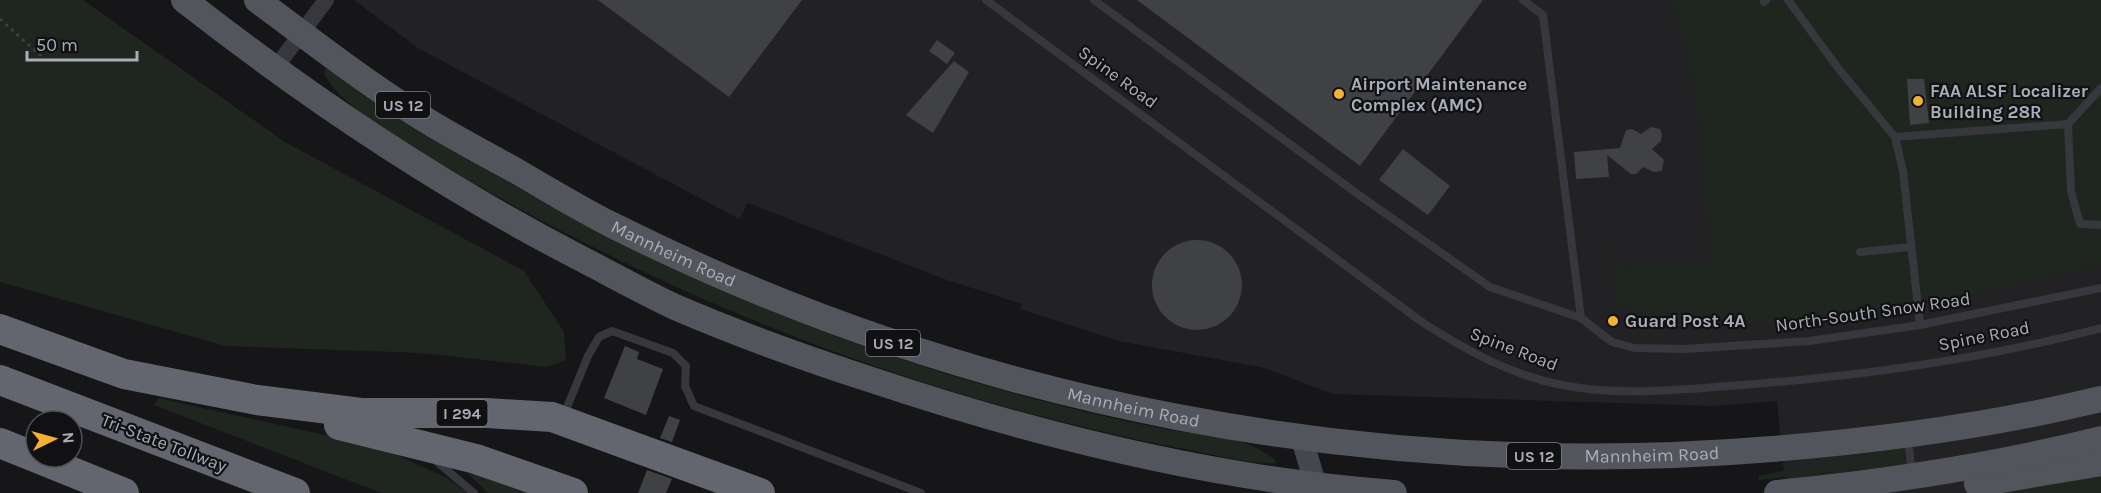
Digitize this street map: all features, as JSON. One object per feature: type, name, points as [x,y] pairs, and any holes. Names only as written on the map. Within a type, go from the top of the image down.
[{"type":"highway","name":"I 294","points":[[0,329],[124,374],[258,400],[361,413],[487,412],[552,417],[760,493]]},
{"type":"highway","name":"Tri-State Tollway","points":[[0,380],[295,493]]},
{"type":"highway","name":"I 294","points":[[153,381],[183,395],[386,436],[476,459],[568,492]]},
{"type":"highway","points":[[0,443],[24,453]]},
{"type":"highway","points":[[0,454],[24,460]]},
{"type":"highway","points":[[65,469],[124,493]]},
{"type":"main road","name":"US 12","points":[[184,0],[274,70],[449,187],[542,239],[674,306],[806,358],[1027,429],[1170,462],[1308,488],[1395,493]]},
{"type":"main road","name":"Mannheim Road","points":[[256,0],[419,116],[609,223],[758,291],[874,337],[1045,388],[1131,408],[1302,439],[1404,450],[1515,456],[1592,457],[1715,453],[1908,434],[2101,399]]},
{"type":"main road","points":[[1302,439],[1308,488]]},
{"type":"main road","points":[[1916,486],[1985,465],[2101,439]]},
{"type":"main road","points":[[1777,493],[1916,486],[2101,463]]},
{"type":"street","points":[[274,70],[326,0]]},
{"type":"lane","name":"Spine Road","points":[[986,0],[1422,322],[1472,354],[1561,385],[1612,391],[1647,391],[1783,382],[1964,358],[2101,328]]},
{"type":"lane","points":[[1094,0],[1359,195],[1490,287],[1581,318],[1542,15],[1523,0]]},
{"type":"lane","points":[[1788,0],[1838,68],[1895,137],[1903,171],[1920,325]]},
{"type":"lane","points":[[1895,137],[2068,124],[2101,88]]},
{"type":"lane","points":[[2068,124],[2071,191],[2080,224],[2101,225]]},
{"type":"lane","points":[[1860,252],[1911,247]]},
{"type":"lane","name":"North-South Snow Road","points":[[1581,318],[1612,342],[1634,348],[1685,349],[1809,341],[1920,325],[2101,288]]},
{"type":"lane","points":[[562,421],[588,356],[599,337],[612,331],[673,353],[686,366],[685,386],[694,406],[921,493]]},
{"type":"lane","points":[[1908,434],[1916,486]]},
{"type":"lane","points":[[386,436],[420,450],[450,470],[474,493]]},
{"type":"path","points":[[0,19],[41,56]]},
{"type":"shaded area","points":[[0,0],[83,0],[285,142],[524,271],[564,332],[566,360],[547,367],[423,353],[226,346],[0,282]]},
{"type":"shaded area","points":[[354,0],[2101,0],[2101,493],[1786,493],[1777,401],[1712,406],[1333,394],[1265,368],[1119,341],[1020,309],[1022,304],[947,280],[748,203],[739,219],[418,48]]},
{"type":"shaded area","points":[[1671,0],[2101,0],[2101,265],[1987,292],[1768,323],[1657,328],[1634,323],[1627,316],[1631,312],[1627,307],[1622,310],[1616,295],[1611,249],[1616,249],[1619,268],[1711,262],[1698,109],[1686,47]]},
{"type":"shaded area","points":[[325,69],[486,170],[567,215],[650,257],[733,295],[819,330],[907,361],[1040,401],[1170,430],[1238,441],[1264,452],[1277,463],[1242,460],[1174,447],[987,402],[806,341],[718,305],[631,266],[545,223],[406,144],[349,103],[324,74]]},
{"type":"shaded area","points":[[158,398],[356,442],[397,455],[447,478],[467,493],[381,493],[154,405]]},
{"type":"shaded area","points":[[1903,447],[1905,464],[1759,480],[1758,476]]},
{"type":"shaded area","points":[[462,468],[534,493],[488,493]]},
{"type":"shaded area","points":[[2101,474],[2101,493],[1987,493]]},
{"type":"building","points":[[598,0],[802,0],[729,97]]},
{"type":"building","name":"Airport Maintenance Complex (AMC)","points":[[1137,0],[1483,0],[1360,166]]},
{"type":"building","points":[[937,40],[955,53],[947,64],[929,51]]},
{"type":"building","points":[[954,61],[969,72],[933,133],[906,115]]},
{"type":"building","name":"FAA ALSF Localizer Building 28R","points":[[1907,79],[1924,79],[1929,123],[1910,125]]},
{"type":"building","points":[[1651,127],[1660,129],[1662,135],[1661,141],[1652,149],[1664,160],[1662,171],[1654,172],[1643,167],[1636,174],[1631,174],[1607,155],[1609,177],[1576,179],[1574,152],[1620,148],[1626,130],[1632,129],[1641,134]]},
{"type":"building","points":[[1403,149],[1450,186],[1428,215],[1379,180]]},
{"type":"building","points":[[1197,240],[1214,243],[1229,253],[1239,268],[1242,285],[1239,302],[1229,317],[1214,327],[1197,330],[1180,327],[1165,317],[1155,302],[1152,285],[1155,268],[1165,253],[1180,243]]},
{"type":"building","points":[[625,346],[639,352],[637,359],[663,369],[646,415],[604,398]]},
{"type":"building","points":[[669,416],[680,420],[672,442],[660,438]]},
{"type":"building","points":[[647,470],[672,479],[666,493],[638,493]]},
{"type":"place","name":"Airport Maintenance Complex (AMC)","points":[[1339,94]]},
{"type":"place","name":"FAA ALSF Localizer Building 28R","points":[[1918,101]]},
{"type":"place","name":"Guard Post 4A","points":[[1613,321]]}]
